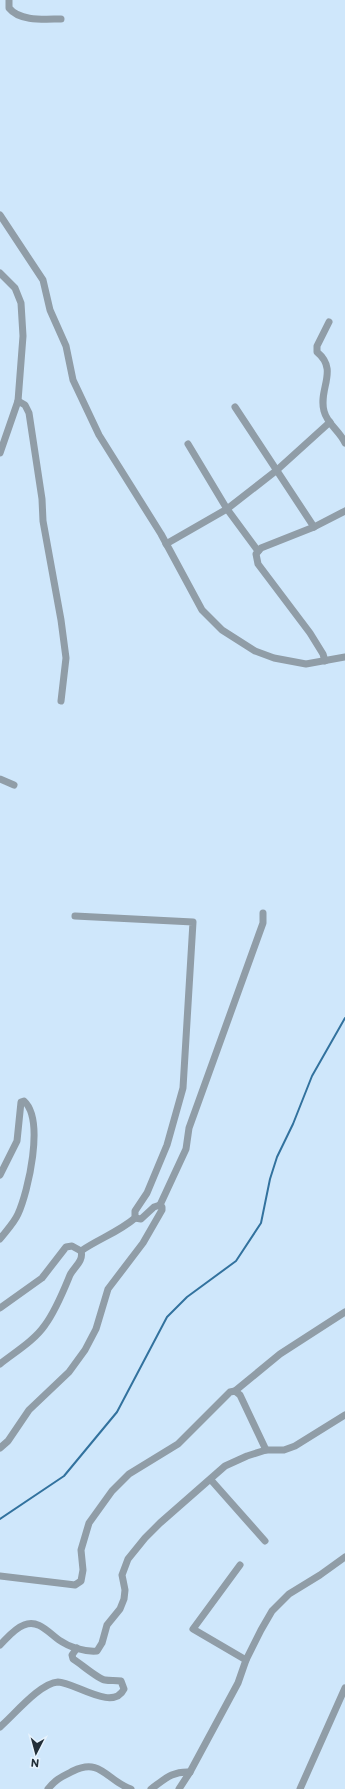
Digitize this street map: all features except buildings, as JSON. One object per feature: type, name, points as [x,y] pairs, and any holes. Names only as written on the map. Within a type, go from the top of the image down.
[{"type":"street","points":[[9,0],[9,8],[17,14],[36,19],[61,19]]},
{"type":"street","points":[[0,215],[44,280],[50,310],[66,346],[73,380],[99,435],[166,544],[202,610],[222,630],[255,651],[274,658],[306,664],[345,657]]},
{"type":"street","points":[[0,273],[15,288],[21,303],[23,336],[18,401],[0,453]]},
{"type":"street","points":[[329,322],[317,346],[317,352],[322,356],[328,365],[323,404],[324,412],[345,443]]},
{"type":"street","points":[[18,401],[25,405],[29,413],[42,499],[43,521],[61,620],[66,658],[61,701]]},
{"type":"street","points":[[235,407],[278,470],[314,527]]},
{"type":"street","points":[[166,544],[227,509],[278,470],[330,422]]},
{"type":"street","points":[[188,444],[227,509],[258,551]]},
{"type":"street","points":[[325,661],[323,654],[310,633],[258,564],[256,554],[266,546],[314,527],[345,512]]},
{"type":"street","points":[[0,779],[14,785]]},
{"type":"street","points":[[0,1448],[8,1441],[29,1410],[69,1372],[84,1350],[96,1329],[108,1289],[143,1243],[162,1210],[160,1205],[186,1148],[189,1128],[263,923],[263,913]]},
{"type":"street","points":[[75,916],[194,922],[183,1088],[167,1145],[146,1193],[135,1211],[134,1218],[125,1227],[94,1242],[81,1251]]},
{"type":"street","points":[[0,1175],[17,1141],[21,1102],[24,1101],[30,1109],[34,1139],[29,1181],[17,1215],[0,1239]]},
{"type":"street","points":[[134,1218],[141,1219],[154,1207],[160,1205]]},
{"type":"street","points":[[0,1308],[42,1278],[66,1247],[72,1246],[81,1251],[83,1256],[81,1261],[71,1274],[66,1288],[45,1326],[0,1364]]},
{"type":"street","points":[[0,1576],[75,1585],[81,1581],[83,1570],[81,1550],[88,1523],[112,1491],[129,1474],[178,1444],[230,1392],[235,1391],[280,1354],[345,1312]]},
{"type":"street","points":[[235,1391],[240,1394],[266,1450]]},
{"type":"street","points":[[0,1645],[18,1628],[30,1623],[42,1626],[59,1640],[77,1648],[97,1651],[102,1643],[107,1625],[120,1609],[124,1599],[125,1590],[122,1575],[128,1559],[145,1538],[160,1523],[225,1466],[266,1450],[284,1450],[295,1446],[345,1415]]},
{"type":"street","points":[[210,1480],[265,1541]]},
{"type":"street","points":[[179,1789],[190,1772],[238,1683],[246,1660],[272,1611],[289,1594],[320,1575],[345,1557]]},
{"type":"street","points":[[240,1565],[193,1629],[246,1660]]},
{"type":"street","points":[[0,1727],[44,1687],[59,1682],[98,1696],[116,1696],[122,1693],[124,1689],[121,1681],[98,1678],[86,1667],[72,1659],[72,1655],[77,1648]]},
{"type":"street","points":[[300,1789],[345,1688]]},
{"type":"street","points":[[48,1789],[56,1779],[83,1766],[93,1767],[103,1771],[131,1789]]},
{"type":"street","points":[[151,1789],[170,1775],[180,1771],[190,1772]]},
{"type":"waterway","points":[[0,1519],[64,1476],[117,1412],[167,1317],[187,1297],[236,1261],[261,1223],[270,1179],[277,1157],[293,1124],[312,1076],[345,1018]]}]
